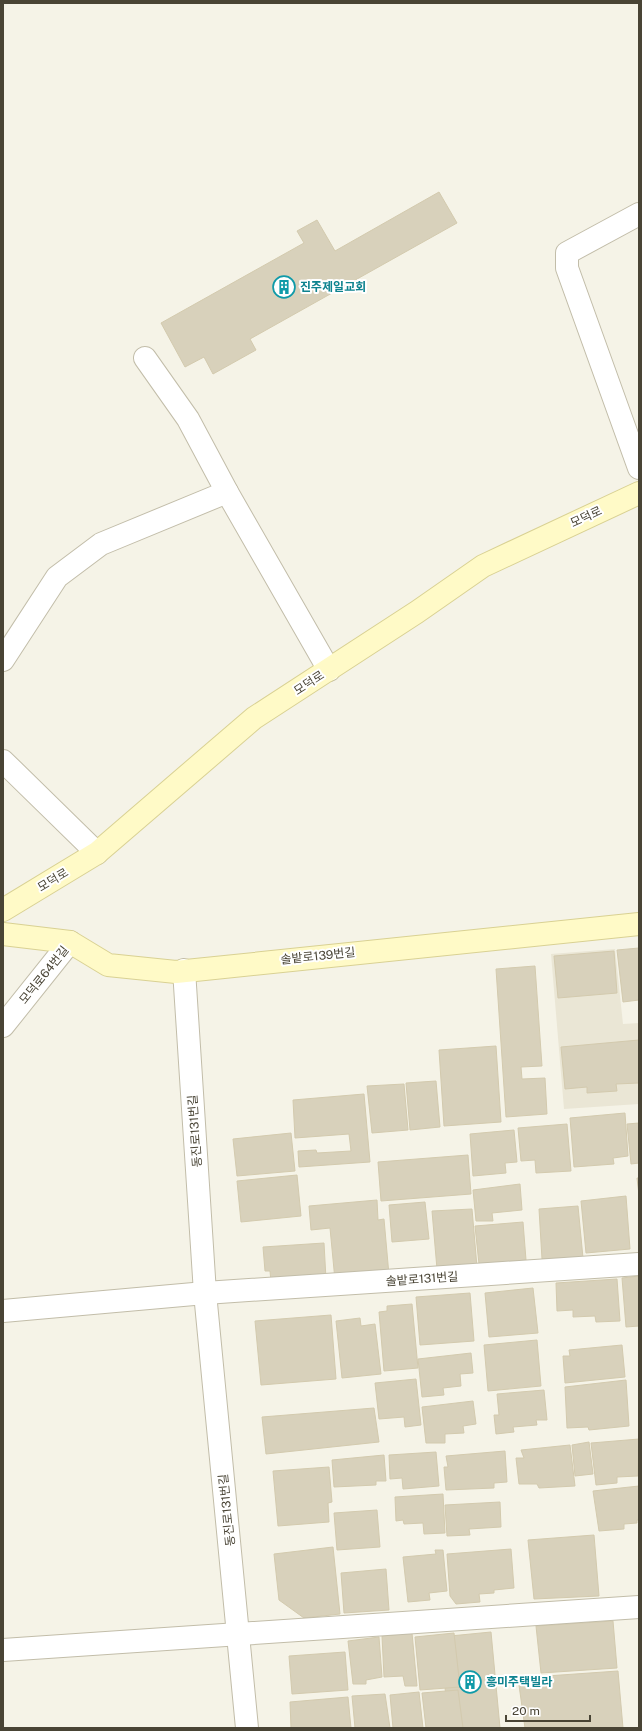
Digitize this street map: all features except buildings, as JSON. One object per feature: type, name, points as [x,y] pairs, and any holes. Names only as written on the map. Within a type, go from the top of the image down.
[{"type":"street","points":[[639,214],[567,253],[567,268],[639,468]]},
{"type":"street","points":[[145,358],[188,419],[227,492],[329,670]]},
{"type":"street","points":[[3,660],[57,577],[63,572],[101,544],[227,492]]},
{"type":"street","name":"모덕로","points":[[3,910],[97,853],[254,718],[417,612],[483,566],[639,493]]},
{"type":"street","points":[[3,761],[97,853]]},
{"type":"street","name":"솔밭로139번길","points":[[3,934],[70,942],[108,965],[176,972],[639,924]]},
{"type":"street","name":"모덕로64번길","points":[[3,1026],[70,942]]},
{"type":"street","name":"동진로131번길","points":[[184,970],[206,1293],[247,1728]]},
{"type":"street","name":"솔밭로131번길","points":[[206,1293],[639,1264]]},
{"type":"street","points":[[3,1311],[206,1293]]},
{"type":"street","points":[[3,1650],[639,1607]]},
{"type":"shaded area","points":[[615,949],[623,1024],[639,1023],[639,1104],[564,1109],[551,954]]},
{"type":"place","name":"진주제일교회","points":[[284,287]]},
{"type":"place","name":"흥미주택빌라","points":[[470,1682]]}]
